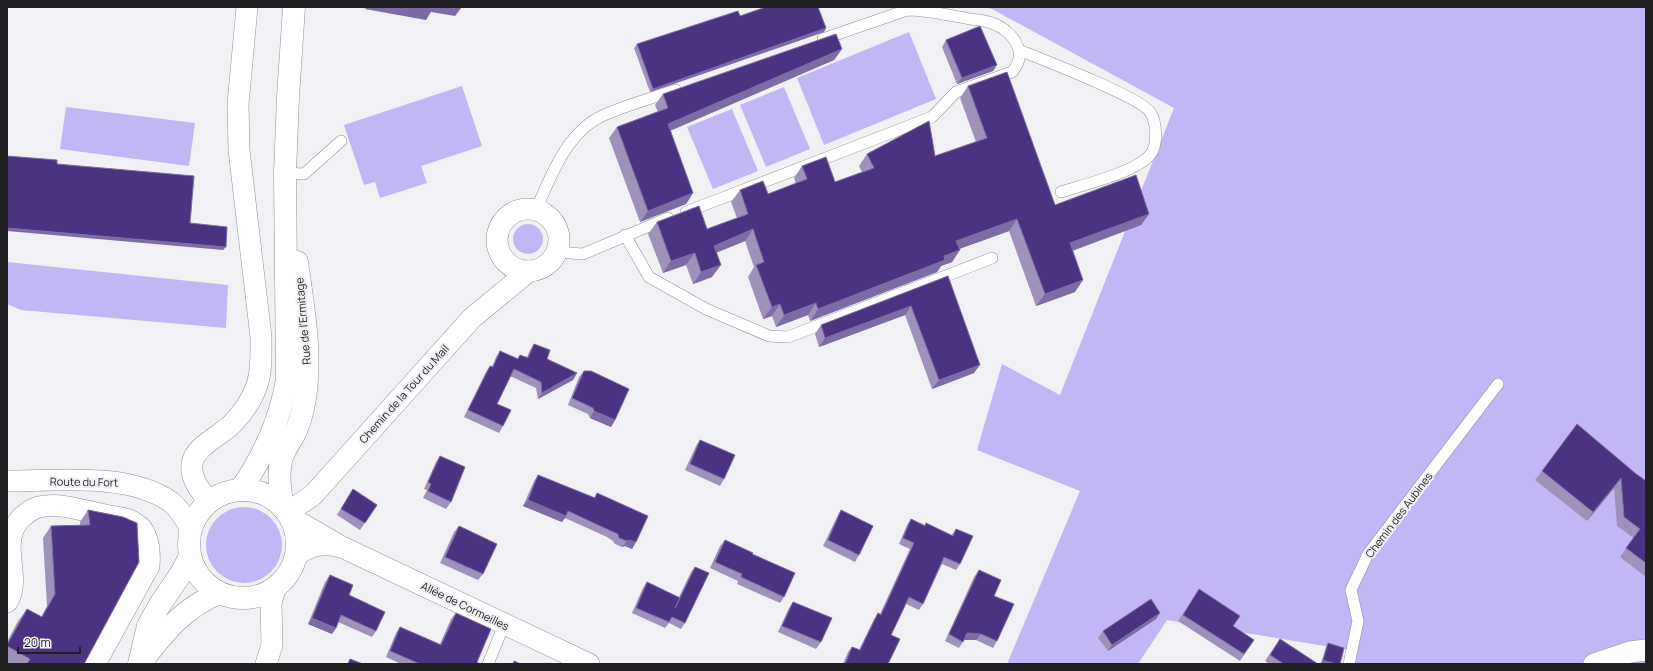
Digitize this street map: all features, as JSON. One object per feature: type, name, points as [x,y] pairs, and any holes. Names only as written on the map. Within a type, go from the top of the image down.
[{"type":"street","points":[[209,502],[193,479],[192,463],[199,450],[234,422],[246,405],[257,385],[261,362],[261,336],[239,150],[238,104],[248,7]]},
{"type":"street","name":"Rue de l'Ermitage","points":[[240,490],[257,463],[278,415],[285,389],[288,344],[286,316],[285,175],[294,7]]},
{"type":"street","name":"Rue de l'Ermitage","points":[[285,175],[308,356],[304,407],[300,420],[284,453],[282,461],[280,491],[287,513]]},
{"type":"street","points":[[498,296],[503,268],[502,257],[498,248],[497,239],[498,230],[502,222],[517,210],[526,208],[544,213],[552,220],[559,236],[557,252],[550,262],[540,268],[528,271],[513,267],[502,257]]},
{"type":"street","name":"Chemin de la Tour du Mail","points":[[287,513],[313,495],[472,318],[528,271]]},
{"type":"street","name":"Route du Fort","points":[[7,481],[97,481],[124,483],[147,490],[172,503],[191,529]]},
{"type":"street","points":[[240,490],[264,494],[274,500],[287,513],[295,530],[297,543],[296,556],[292,568],[275,588],[265,594],[242,598],[230,597],[210,588],[197,574],[190,556],[189,543],[191,529],[201,510],[209,502],[229,492],[240,490]]},
{"type":"street","points":[[7,602],[11,593],[12,585],[9,547],[10,536],[17,523],[27,513],[38,507],[50,506],[70,508],[129,520],[141,528],[148,543],[150,554],[149,566],[95,664]]},
{"type":"street","name":"Allée de Cormeilles","points":[[287,513],[342,547],[589,664]]},
{"type":"street","name":"Allée de Cormeilles","points":[[296,556],[303,550],[314,545],[331,544],[342,547]]},
{"type":"street","points":[[140,664],[148,626],[159,606],[176,583],[190,556]]},
{"type":"street","points":[[266,664],[272,645],[272,604],[275,588]]},
{"type":"street","points":[[140,664],[174,622],[190,608],[219,592]]},
{"type":"street","points":[[1594,664],[1630,652],[1646,650]]},
{"type":"lane","points":[[557,252],[583,254],[625,235],[932,117],[956,92],[1012,72],[1017,66],[1019,60],[1019,50],[1015,40],[1004,29],[992,23],[922,10],[907,10],[811,44]]},
{"type":"lane","points":[[1019,50],[1129,97],[1150,111],[1155,124],[1156,138],[1151,155],[1126,170],[1061,192]]},
{"type":"lane","points":[[536,210],[568,145],[586,128],[603,116],[684,87]]},
{"type":"lane","points":[[285,175],[304,174],[341,141]]},
{"type":"lane","points":[[625,235],[649,277],[706,309],[769,336],[788,337],[992,258]]},
{"type":"lane","name":"Chemin des Aubines","points":[[1349,664],[1358,621],[1351,590],[1368,554],[1498,384]]},
{"type":"lane","points":[[488,664],[504,624]]},
{"type":"shaded area","points":[[983,7],[1646,7],[1646,664],[1353,664],[1355,651],[1167,620],[1138,664],[1007,664],[1080,491],[977,450],[1002,364],[1060,395],[1174,108],[992,9]]},
{"type":"shaded area","points":[[909,32],[936,99],[824,145],[797,78]]},
{"type":"shaded area","points":[[462,86],[482,146],[421,166],[427,183],[380,198],[375,182],[364,185],[344,125]]},
{"type":"shaded area","points":[[784,87],[810,149],[766,167],[740,105]]},
{"type":"shaded area","points":[[66,107],[195,123],[189,166],[60,149]]},
{"type":"shaded area","points":[[732,109],[758,171],[713,189],[687,127]]},
{"type":"shaded area","points":[[528,224],[539,228],[543,239],[539,250],[528,254],[517,250],[513,239],[517,228]]},
{"type":"shaded area","points":[[7,262],[228,285],[226,328],[21,310],[7,304]]},
{"type":"shaded area","points":[[237,507],[251,507],[265,513],[276,524],[282,538],[282,552],[279,560],[271,572],[265,577],[251,583],[237,583],[223,577],[212,566],[206,552],[206,538],[212,524],[223,513]]},
{"type":"building","points":[[766,7],[818,7],[826,28],[653,89],[637,44],[738,11],[740,16]]},
{"type":"building","points":[[980,26],[997,65],[962,78],[946,40]]},
{"type":"building","points":[[836,34],[842,49],[668,124],[693,193],[648,211],[617,127],[668,108],[663,94]]},
{"type":"building","points":[[1007,72],[1055,205],[1136,175],[1149,214],[1070,243],[1083,280],[1045,294],[1017,219],[956,241],[960,250],[944,256],[945,260],[818,309],[816,303],[784,315],[780,304],[772,307],[756,265],[764,262],[753,229],[714,246],[721,265],[701,272],[695,253],[671,261],[657,222],[699,206],[707,229],[748,214],[740,190],[763,181],[768,194],[807,179],[802,166],[826,157],[835,182],[874,168],[867,154],[929,121],[935,156],[987,138],[968,86]]},
{"type":"building","points":[[7,156],[57,160],[57,164],[194,176],[190,223],[227,227],[226,247],[7,228]]},
{"type":"building","points":[[948,276],[980,365],[939,380],[911,306],[825,338],[821,325]]},
{"type":"building","points":[[534,344],[550,350],[547,359],[577,373],[542,393],[541,382],[514,369],[497,404],[511,410],[503,426],[468,410],[490,366],[493,367],[500,351],[518,359],[520,355],[528,358]]},
{"type":"building","points":[[584,371],[591,371],[629,389],[615,420],[594,411],[593,408],[572,398]]},
{"type":"building","points":[[1577,424],[1646,481],[1646,563],[1626,548],[1640,529],[1624,517],[1621,478],[1593,512],[1542,471]]},
{"type":"building","points":[[700,440],[735,455],[724,479],[690,464]]},
{"type":"building","points":[[440,456],[465,467],[451,502],[428,491],[431,484],[428,482]]},
{"type":"building","points":[[538,475],[595,498],[597,493],[648,516],[636,542],[619,538],[618,534],[568,511],[566,516],[528,500]]},
{"type":"building","points":[[353,489],[377,505],[365,523],[341,509]]},
{"type":"building","points":[[88,510],[123,517],[137,523],[139,562],[84,664],[27,664],[30,659],[7,645],[27,609],[42,617],[55,594],[51,526],[90,525]]},
{"type":"building","points":[[841,510],[873,526],[859,555],[828,540]]},
{"type":"building","points":[[911,519],[925,526],[926,523],[953,536],[956,529],[973,536],[960,564],[944,557],[923,604],[909,597],[891,635],[900,639],[888,664],[845,664],[852,647],[860,650],[878,613],[881,615],[914,543],[903,538]]},
{"type":"building","points":[[459,526],[497,544],[483,574],[445,557]]},
{"type":"building","points":[[725,540],[795,573],[784,597],[741,577],[742,574],[715,562]]},
{"type":"building","points":[[695,567],[709,573],[685,623],[672,617],[669,622],[636,608],[647,582],[680,598]]},
{"type":"building","points":[[979,570],[1001,580],[994,596],[1014,604],[997,641],[981,634],[967,633],[963,642],[949,634]]},
{"type":"building","points":[[330,575],[353,585],[349,595],[385,612],[376,631],[341,615],[336,628],[312,618]]},
{"type":"building","points":[[1199,589],[1240,616],[1233,626],[1254,640],[1244,654],[1183,615]]},
{"type":"building","points":[[1151,599],[1160,613],[1112,645],[1103,631]]},
{"type":"building","points":[[793,602],[832,618],[821,642],[782,626]]},
{"type":"building","points":[[456,613],[491,629],[477,662],[480,664],[420,664],[390,651],[400,627],[441,645]]},
{"type":"building","points":[[1280,639],[1318,664],[1284,664],[1270,655]]},
{"type":"building","points":[[1328,643],[1344,648],[1340,664],[1323,660]]},
{"type":"building","points":[[350,659],[363,664],[348,664]]},
{"type":"building","points":[[514,661],[521,664],[513,664]]}]
